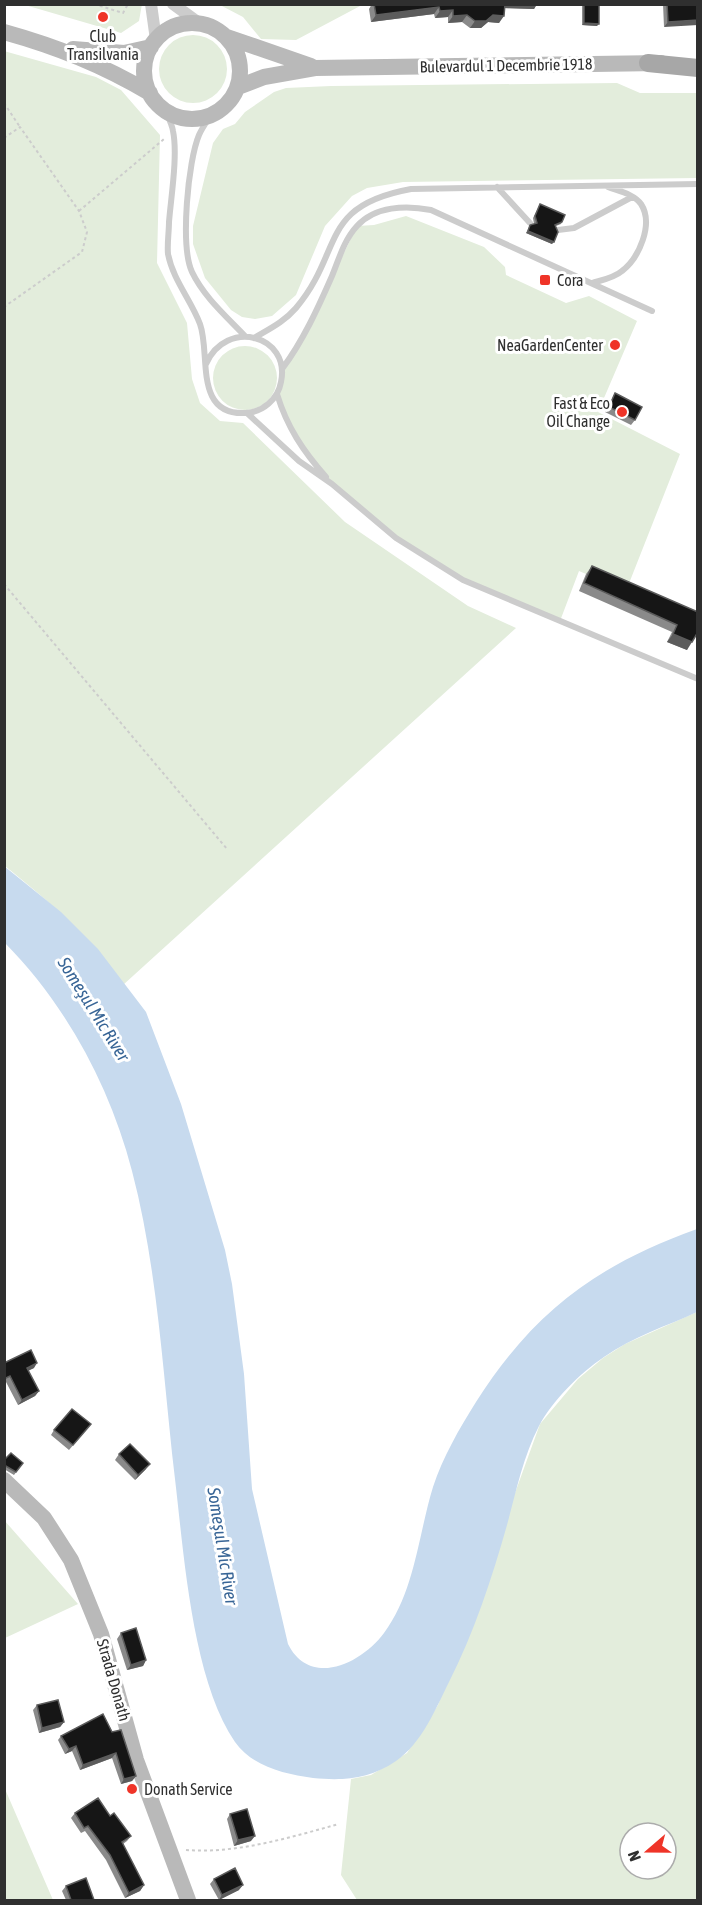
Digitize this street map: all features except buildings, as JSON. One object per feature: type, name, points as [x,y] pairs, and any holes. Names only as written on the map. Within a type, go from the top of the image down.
[{"type":"main road","points":[[60,48],[124,53],[154,44],[176,26],[199,22]]},
{"type":"main road","name":"Bulevardul 1 Decembrie 1918","points":[[199,22],[214,27],[227,37],[315,68]]},
{"type":"main road","points":[[4,32],[60,48],[117,73],[150,93],[165,110],[182,118],[196,119],[211,115]]},
{"type":"main road","points":[[227,37],[236,49],[239,62],[238,87]]},
{"type":"main road","points":[[150,93],[144,65],[154,44]]},
{"type":"main road","points":[[648,63],[698,65]]},
{"type":"main road","name":"Bulevardul 1 Decembrie 1918","points":[[211,115],[226,104],[238,87],[264,77],[315,68],[648,63]]},
{"type":"main road","name":"Strada Donath","points":[[4,1480],[44,1518],[71,1560],[101,1634],[136,1760],[188,1900]]},
{"type":"street","points":[[151,4],[154,44]]},
{"type":"street","points":[[173,4],[199,22]]},
{"type":"lane","points":[[165,110],[173,131],[168,252],[184,294],[201,326],[206,364],[205,377],[209,391],[217,402],[227,409],[247,413],[299,461],[332,484],[396,538],[463,580],[698,679]]},
{"type":"lane","points":[[211,115],[198,137],[187,210],[186,249],[189,266],[199,283],[213,302],[245,336]]},
{"type":"lane","points":[[254,338],[284,320],[297,307],[312,285],[336,232],[366,201],[382,194],[411,189],[698,184]]},
{"type":"lane","points":[[591,284],[621,272],[640,248],[645,217],[640,203],[632,197],[602,185]]},
{"type":"lane","points":[[497,187],[531,223]]},
{"type":"lane","points":[[558,230],[574,228],[632,197]]},
{"type":"lane","points":[[282,369],[297,350],[341,251],[357,226],[365,219],[393,208],[413,206],[430,210],[652,311]]},
{"type":"lane","points":[[206,364],[217,346],[226,340],[245,336],[254,338],[273,349],[282,369],[277,394],[265,406],[247,413]]},
{"type":"lane","points":[[277,394],[288,424],[304,452],[332,484]]},
{"type":"path","points":[[94,4],[123,13],[128,4]]},
{"type":"path","points":[[4,103],[79,211],[87,232],[82,252],[4,307]]},
{"type":"path","points":[[4,138],[20,127]]},
{"type":"path","points":[[79,211],[173,131]]},
{"type":"path","points":[[4,584],[227,849]]},
{"type":"path","points":[[169,1849],[207,1852],[299,1835],[339,1824]]},
{"type":"green space","name":"Club Transilvania","points":[[142,4],[139,21],[121,33],[25,5]]},
{"type":"green space","points":[[220,5],[362,5],[296,40],[261,39],[243,17]]},
{"type":"green space","points":[[193,35],[206,37],[217,45],[225,56],[227,69],[225,82],[217,93],[206,101],[193,103],[180,101],[169,93],[161,82],[159,69],[161,56],[169,45],[180,37]]},
{"type":"green space","points":[[4,51],[96,77],[121,90],[160,135],[157,263],[187,323],[192,379],[200,403],[220,421],[243,423],[345,522],[468,606],[516,628],[123,985],[83,935],[5,866]]},
{"type":"green space","points":[[617,83],[640,93],[697,93],[697,178],[403,182],[367,188],[352,196],[325,226],[296,295],[272,316],[255,319],[242,317],[231,310],[205,278],[193,244],[193,226],[213,143],[223,129],[235,124],[245,112],[274,92],[286,88],[331,86]]},
{"type":"green space","points":[[406,216],[484,247],[505,267],[506,275],[566,303],[589,296],[637,321],[598,412],[680,454],[626,591],[579,571],[560,621],[463,580],[396,538],[332,484],[304,452],[277,394],[282,369],[297,350],[357,226],[374,225]]},
{"type":"green space","points":[[245,346],[263,352],[271,360],[277,378],[271,396],[263,404],[245,410],[227,404],[219,396],[213,378],[219,360],[227,352]]},
{"type":"green space","points":[[697,1312],[697,1900],[357,1900],[341,1875],[351,1779],[371,1775],[407,1753],[438,1705],[540,1424],[578,1379],[603,1358],[625,1344]]},
{"type":"green space","points":[[4,1520],[78,1604],[5,1638],[4,1638]]},
{"type":"green space","points":[[5,1789],[53,1900],[5,1900]]},
{"type":"water","name":"Someşul Mic River","points":[[4,866],[61,912],[98,949],[146,1012],[181,1104],[225,1250],[244,1374],[252,1489],[288,1644],[297,1657],[309,1665],[322,1668],[336,1667],[349,1662],[362,1654],[384,1633],[403,1599],[433,1487],[447,1454],[476,1402],[521,1342],[545,1317],[598,1276],[628,1258],[697,1229],[697,1312],[638,1338],[604,1357],[567,1388],[551,1407],[539,1426],[529,1450],[489,1585],[458,1663],[421,1735],[405,1754],[376,1772],[346,1779],[324,1779],[270,1768],[242,1751],[220,1716],[199,1651],[192,1615],[154,1285],[141,1208],[132,1171],[111,1108],[83,1048],[47,993],[5,943]]},
{"type":"place","name":"Club Transilvania","points":[[103,17]]},
{"type":"place","name":"Cora","points":[[545,280]]},
{"type":"place","name":"NeaGardenCenter","points":[[615,345]]},
{"type":"place","name":"Fast & Eco Oil Change","points":[[622,412]]},
{"type":"place","name":"Donath Service","points":[[132,1789]]}]
